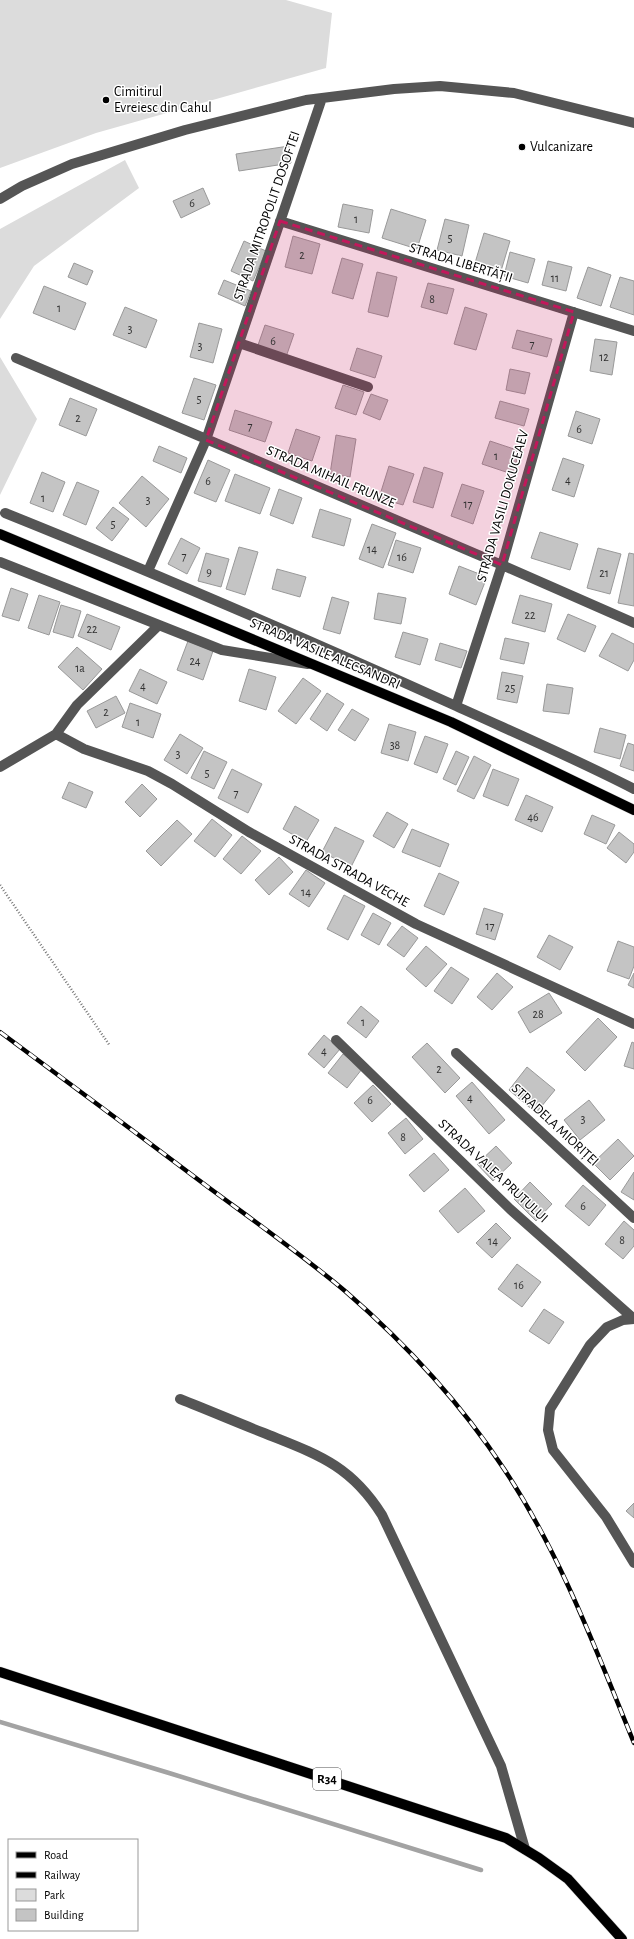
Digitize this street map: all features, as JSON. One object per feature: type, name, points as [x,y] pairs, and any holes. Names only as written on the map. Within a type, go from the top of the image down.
[{"type":"main road","name":"STRADA VASILE ALECSANDRI","points":[[0,534],[451,722],[634,810]]},
{"type":"main road","name":"R34","points":[[0,1672],[506,1838],[525,1849],[568,1879],[622,1939]]},
{"type":"street","points":[[0,199],[22,186],[72,164],[185,130],[306,100],[394,89],[440,86],[514,93],[634,123]]},
{"type":"street","name":"STRADA MITROPOLIT DOSOFTEI","points":[[148,571],[206,440],[322,98]]},
{"type":"street","name":"STRADA LIBERTĂȚII","points":[[280,221],[634,331]]},
{"type":"street","name":"STRADA VASILI DOKUCEAEV","points":[[456,706],[502,565],[574,312]]},
{"type":"street","points":[[239,343],[368,387]]},
{"type":"street","name":"STRADA MIHAIL FRUNZE","points":[[16,358],[502,565],[634,623]]},
{"type":"street","points":[[5,513],[148,571],[368,666],[587,765],[634,789]]},
{"type":"street","points":[[0,562],[158,626],[222,650],[316,666]]},
{"type":"street","points":[[0,767],[56,734],[77,705],[158,626]]},
{"type":"street","name":"STRADA STRADA VECHE","points":[[56,734],[84,749],[148,771],[172,784],[249,832],[416,924],[634,1024]]},
{"type":"street","name":"STRADA VALEA PRUTULUI","points":[[336,1040],[510,1209],[634,1319]]},
{"type":"street","name":"STRADELA MIORIȚEI","points":[[456,1053],[634,1218]]},
{"type":"street","points":[[634,1319],[623,1320],[607,1327],[590,1345],[550,1408],[548,1430],[554,1450],[606,1517],[634,1563]]},
{"type":"street","points":[[180,1399],[309,1450],[344,1471],[374,1502],[382,1515],[501,1766],[525,1849]]},
{"type":"path","points":[[0,885],[110,1046]]},
{"type":"highlighted area","points":[[280,221],[574,312],[502,565],[206,440]]},
{"type":"green space","name":"Cimitirul Evreiesc din Cahul","points":[[0,0],[286,0],[332,13],[326,68],[96,133],[0,168]]},
{"type":"green space","points":[[125,160],[139,188],[34,266],[0,319],[0,229]]},
{"type":"green space","points":[[0,357],[37,419],[0,495]]},
{"type":"building","points":[[289,146],[291,163],[239,171],[236,154]]},
{"type":"building","points":[[203,188],[210,204],[181,218],[173,201]]},
{"type":"building","points":[[343,204],[373,210],[369,233],[338,227]]},
{"type":"building","points":[[391,209],[426,220],[417,249],[382,238]]},
{"type":"building","points":[[445,219],[469,225],[462,256],[437,250]]},
{"type":"building","points":[[484,233],[510,241],[501,271],[475,263]]},
{"type":"building","points":[[293,236],[320,244],[312,274],[285,267]]},
{"type":"building","points":[[244,241],[266,251],[253,281],[231,271]]},
{"type":"building","points":[[510,252],[535,259],[528,283],[504,276]]},
{"type":"building","points":[[342,258],[363,264],[353,299],[332,293]]},
{"type":"building","points":[[548,261],[572,267],[566,291],[542,285]]},
{"type":"building","points":[[74,263],[93,271],[87,285],[68,277]]},
{"type":"building","points":[[588,267],[611,275],[601,306],[577,298]]},
{"type":"building","points":[[377,272],[397,277],[388,317],[368,312]]},
{"type":"building","points":[[620,277],[634,281],[634,315],[610,307]]},
{"type":"building","points":[[224,280],[251,291],[245,306],[218,294]]},
{"type":"building","points":[[428,283],[454,289],[447,314],[421,307]]},
{"type":"building","points":[[44,286],[86,303],[75,330],[33,313]]},
{"type":"building","points":[[125,307],[157,320],[146,348],[113,335]]},
{"type":"building","points":[[465,307],[487,314],[476,350],[454,344]]},
{"type":"building","points":[[199,323],[222,329],[213,363],[190,357]]},
{"type":"building","points":[[265,325],[294,334],[286,357],[257,348]]},
{"type":"building","points":[[517,330],[552,339],[547,357],[512,348]]},
{"type":"building","points":[[595,339],[617,342],[612,375],[590,371]]},
{"type":"building","points":[[357,348],[382,356],[375,378],[350,370]]},
{"type":"building","points":[[510,369],[530,373],[525,394],[506,390]]},
{"type":"building","points":[[194,378],[216,385],[204,420],[182,413]]},
{"type":"building","points":[[343,385],[364,392],[356,415],[335,408]]},
{"type":"building","points":[[371,394],[388,400],[380,420],[363,413]]},
{"type":"building","points":[[70,398],[97,409],[86,436],[59,425]]},
{"type":"building","points":[[500,401],[529,409],[524,426],[495,418]]},
{"type":"building","points":[[235,410],[272,422],[265,442],[229,430]]},
{"type":"building","points":[[576,411],[600,419],[592,444],[568,436]]},
{"type":"building","points":[[296,429],[320,437],[312,461],[288,453]]},
{"type":"building","points":[[336,435],[356,439],[350,477],[330,474]]},
{"type":"building","points":[[490,441],[520,451],[512,474],[482,464]]},
{"type":"building","points":[[159,446],[187,458],[181,473],[153,461]]},
{"type":"building","points":[[563,458],[584,465],[574,497],[552,490]]},
{"type":"building","points":[[208,460],[230,470],[216,502],[194,493]]},
{"type":"building","points":[[389,466],[414,474],[403,505],[379,498]]},
{"type":"building","points":[[424,467],[443,473],[433,508],[413,502]]},
{"type":"building","points":[[42,472],[65,482],[53,512],[30,503]]},
{"type":"building","points":[[235,474],[270,488],[260,514],[225,501]]},
{"type":"building","points":[[142,476],[169,499],[146,527],[119,503]]},
{"type":"building","points":[[77,482],[99,491],[86,525],[63,515]]},
{"type":"building","points":[[462,484],[484,491],[473,524],[451,516]]},
{"type":"building","points":[[279,489],[302,498],[293,524],[270,515]]},
{"type":"building","points":[[113,507],[129,519],[112,541],[96,528]]},
{"type":"building","points":[[320,509],[351,519],[344,546],[312,537]]},
{"type":"building","points":[[372,524],[396,533],[383,568],[359,559]]},
{"type":"building","points":[[540,532],[578,544],[570,570],[531,558]]},
{"type":"building","points":[[181,538],[200,548],[187,574],[168,564]]},
{"type":"building","points":[[396,540],[421,548],[413,573],[388,565]]},
{"type":"building","points":[[239,547],[258,552],[245,595],[226,589]]},
{"type":"building","points":[[598,548],[621,554],[610,594],[587,588]]},
{"type":"building","points":[[206,553],[229,559],[221,587],[198,581]]},
{"type":"building","points":[[629,553],[634,554],[634,606],[618,603]]},
{"type":"building","points":[[459,566],[487,577],[476,605],[449,594]]},
{"type":"building","points":[[277,569],[306,577],[300,597],[272,589]]},
{"type":"building","points":[[11,588],[28,594],[19,621],[2,616]]},
{"type":"building","points":[[378,593],[406,598],[401,624],[374,619]]},
{"type":"building","points":[[39,595],[60,602],[49,635],[28,628]]},
{"type":"building","points":[[520,595],[552,604],[545,632],[512,623]]},
{"type":"building","points":[[332,597],[349,602],[340,634],[323,629]]},
{"type":"building","points":[[61,605],[81,611],[73,638],[53,632]]},
{"type":"building","points":[[87,614],[120,627],[111,650],[78,636]]},
{"type":"building","points":[[568,614],[596,626],[585,652],[557,639]]},
{"type":"building","points":[[403,632],[428,639],[420,665],[395,657]]},
{"type":"building","points":[[612,633],[634,644],[634,660],[628,671],[599,656]]},
{"type":"building","points":[[505,638],[529,643],[524,664],[500,659]]},
{"type":"building","points":[[188,641],[213,651],[203,680],[177,670]]},
{"type":"building","points":[[440,643],[467,651],[461,668],[435,660]]},
{"type":"building","points":[[77,647],[102,669],[83,690],[58,667]]},
{"type":"building","points":[[140,669],[167,682],[157,704],[129,691]]},
{"type":"building","points":[[249,669],[276,677],[266,710],[239,701]]},
{"type":"building","points":[[502,672],[523,676],[517,703],[497,699]]},
{"type":"building","points":[[303,678],[321,691],[296,724],[278,711]]},
{"type":"building","points":[[547,684],[573,688],[569,714],[543,711]]},
{"type":"building","points":[[327,693],[344,704],[327,731],[310,719]]},
{"type":"building","points":[[116,696],[125,713],[96,728],[87,711]]},
{"type":"building","points":[[130,703],[161,714],[153,738],[122,727]]},
{"type":"building","points":[[352,709],[369,719],[355,741],[338,730]]},
{"type":"building","points":[[389,724],[416,732],[408,761],[381,753]]},
{"type":"building","points":[[600,728],[626,735],[620,759],[594,752]]},
{"type":"building","points":[[180,734],[203,748],[187,774],[164,760]]},
{"type":"building","points":[[425,736],[448,744],[437,773],[414,764]]},
{"type":"building","points":[[628,743],[634,745],[634,771],[620,766]]},
{"type":"building","points":[[204,751],[227,762],[214,789],[191,778]]},
{"type":"building","points":[[456,751],[469,757],[456,785],[443,779]]},
{"type":"building","points":[[474,756],[491,765],[474,799],[457,791]]},
{"type":"building","points":[[232,769],[262,784],[248,813],[218,798]]},
{"type":"building","points":[[493,769],[519,779],[508,806],[483,796]]},
{"type":"building","points":[[69,782],[93,792],[86,808],[62,798]]},
{"type":"building","points":[[142,784],[157,799],[140,817],[125,802]]},
{"type":"building","points":[[526,795],[553,807],[542,832],[515,820]]},
{"type":"building","points":[[295,806],[319,820],[306,842],[283,829]]},
{"type":"building","points":[[387,812],[408,824],[394,848],[373,836]]},
{"type":"building","points":[[592,815],[615,825],[606,844],[584,834]]},
{"type":"building","points":[[212,819],[232,835],[215,857],[194,841]]},
{"type":"building","points":[[177,820],[192,834],[161,866],[146,851]]},
{"type":"building","points":[[335,827],[364,841],[351,867],[322,852]]},
{"type":"building","points":[[412,829],[449,844],[440,867],[402,852]]},
{"type":"building","points":[[619,832],[634,844],[634,852],[626,863],[607,848]]},
{"type":"building","points":[[242,836],[261,851],[241,874],[223,859]]},
{"type":"building","points":[[279,857],[293,872],[269,895],[255,880]]},
{"type":"building","points":[[306,870],[325,883],[309,907],[289,894]]},
{"type":"building","points":[[439,873],[459,882],[444,915],[424,906]]},
{"type":"building","points":[[344,895],[365,906],[348,940],[327,929]]},
{"type":"building","points":[[484,908],[503,914],[495,940],[476,934]]},
{"type":"building","points":[[373,913],[391,923],[379,945],[361,935]]},
{"type":"building","points":[[402,926],[418,938],[404,957],[387,945]]},
{"type":"building","points":[[549,935],[573,947],[560,970],[537,957]]},
{"type":"building","points":[[618,941],[634,947],[634,966],[629,979],[607,971]]},
{"type":"building","points":[[426,946],[447,964],[426,987],[406,969]]},
{"type":"building","points":[[451,967],[469,979],[452,1004],[434,991]]},
{"type":"building","points":[[497,973],[513,987],[492,1010],[477,997]]},
{"type":"building","points":[[634,973],[634,988],[628,985]]},
{"type":"building","points":[[549,993],[562,1013],[530,1033],[518,1012]]},
{"type":"building","points":[[361,1006],[379,1021],[366,1038],[347,1023]]},
{"type":"building","points":[[598,1018],[617,1037],[585,1071],[566,1052]]},
{"type":"building","points":[[324,1035],[340,1049],[324,1068],[308,1054]]},
{"type":"building","points":[[632,1042],[634,1043],[634,1069],[624,1066]]},
{"type":"building","points":[[427,1043],[460,1078],[445,1093],[412,1057]]},
{"type":"building","points":[[343,1054],[362,1069],[347,1088],[328,1073]]},
{"type":"building","points":[[527,1067],[555,1090],[536,1113],[509,1090]]},
{"type":"building","points":[[472,1082],[505,1120],[489,1134],[456,1096]]},
{"type":"building","points":[[373,1085],[391,1104],[372,1122],[354,1103]]},
{"type":"building","points":[[589,1100],[605,1120],[580,1140],[564,1120]]},
{"type":"building","points":[[406,1118],[423,1139],[405,1154],[388,1133]]},
{"type":"building","points":[[618,1139],[634,1156],[610,1180],[593,1163]]},
{"type":"building","points":[[496,1146],[512,1163],[493,1181],[477,1164]]},
{"type":"building","points":[[434,1153],[449,1170],[424,1192],[409,1175]]},
{"type":"building","points":[[634,1172],[634,1200],[621,1192]]},
{"type":"building","points":[[530,1182],[552,1204],[536,1221],[514,1199]]},
{"type":"building","points":[[583,1185],[606,1205],[589,1226],[565,1206]]},
{"type":"building","points":[[465,1188],[485,1211],[458,1233],[439,1211]]},
{"type":"building","points":[[624,1221],[634,1230],[634,1246],[623,1259],[605,1244]]},
{"type":"building","points":[[496,1223],[511,1238],[492,1258],[476,1243]]},
{"type":"building","points":[[517,1264],[541,1282],[522,1307],[498,1289]]},
{"type":"building","points":[[544,1309],[564,1322],[549,1344],[529,1331]]},
{"type":"building","points":[[634,1503],[634,1518],[626,1511]]},
{"type":"waterway","points":[[0,1722],[481,1870]]},
{"type":"railway","points":[[0,1032],[328,1277],[389,1331],[430,1374],[487,1444],[524,1501],[543,1534],[576,1603],[634,1743]]},
{"type":"place","name":"Cimitirul Evreiesc din Cahul","points":[[106,100]]},
{"type":"place","name":"Vulcanizare","points":[[522,147]]}]
